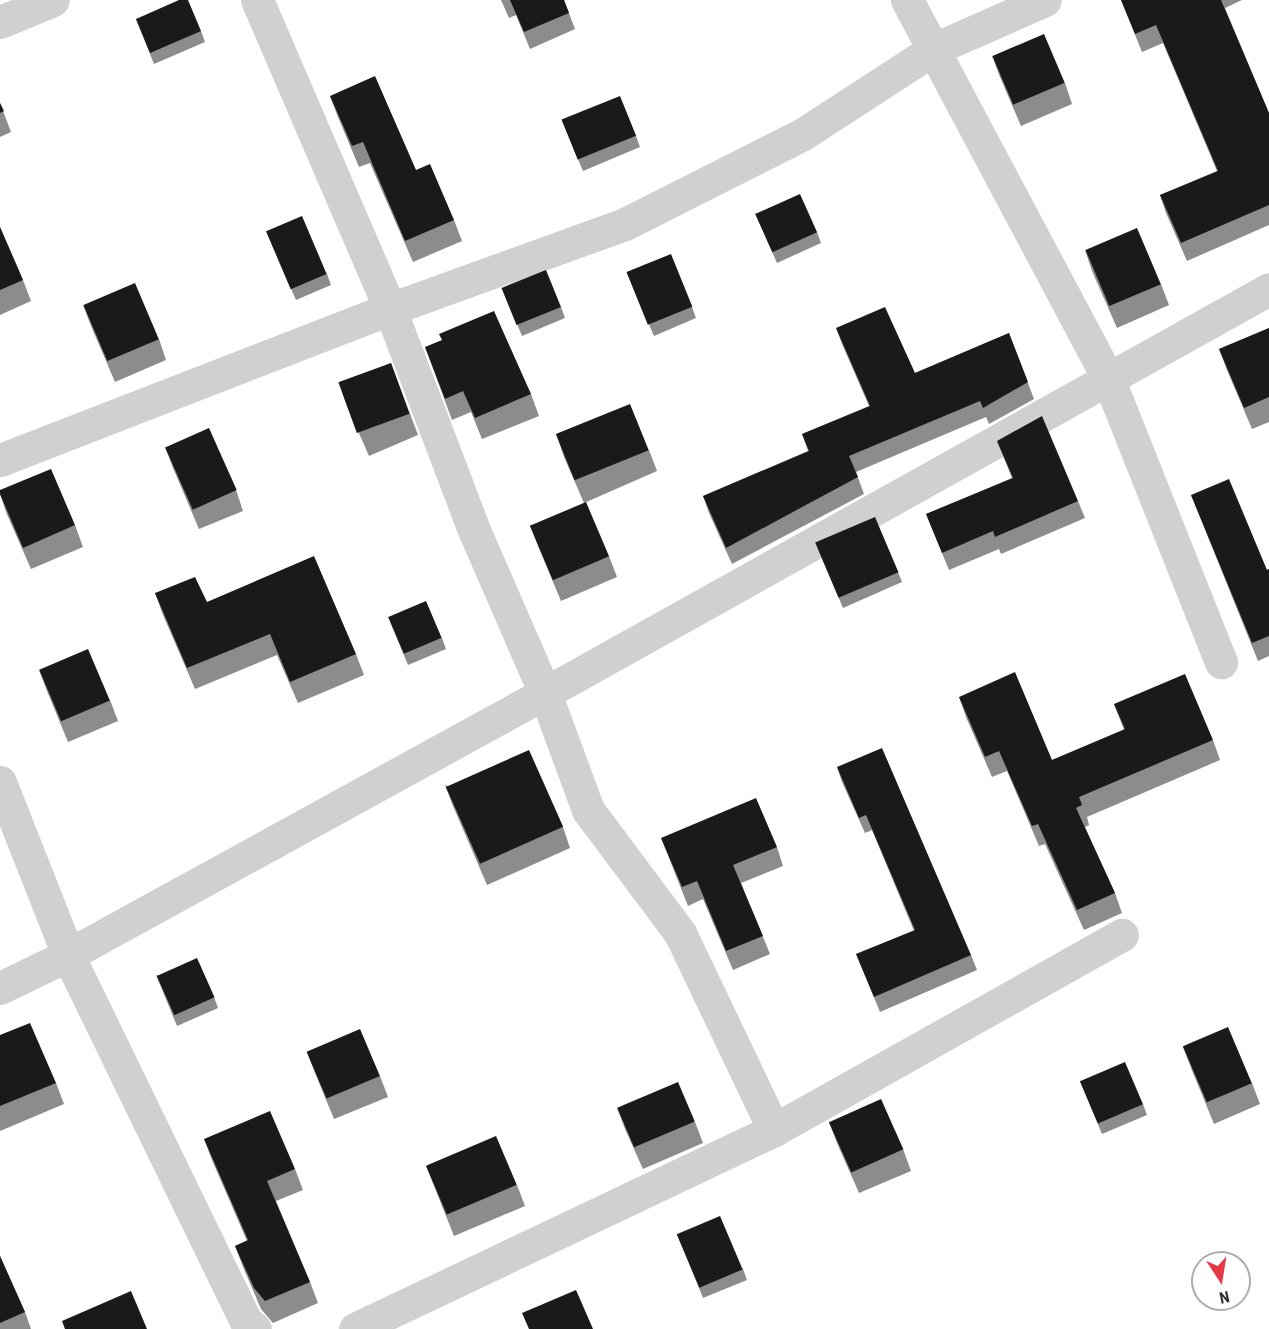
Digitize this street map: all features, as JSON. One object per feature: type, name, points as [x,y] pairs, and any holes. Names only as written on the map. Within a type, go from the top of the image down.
[{"type":"street","points":[[0,22],[53,0]]},
{"type":"street","points":[[257,0],[390,309],[474,530],[545,693],[588,810],[680,933],[774,1131]]},
{"type":"street","points":[[907,0],[1108,378],[1221,662]]},
{"type":"street","points":[[0,460],[390,309],[625,224],[803,134],[933,50],[1045,0]]},
{"type":"street","points":[[0,988],[68,955],[545,693],[1269,289]]},
{"type":"street","points":[[0,782],[68,955],[246,1321],[255,1329]]},
{"type":"street","points":[[355,1329],[774,1131],[1122,935]]},
{"type":"building","points":[[179,0],[188,0],[201,31],[150,53],[136,19]]},
{"type":"building","points":[[510,0],[564,0],[569,13],[524,32]]},
{"type":"building","points":[[1121,0],[1221,0],[1269,113],[1269,205],[1181,243],[1160,195],[1218,171],[1156,25],[1135,34]]},
{"type":"building","points":[[1044,34],[1065,83],[1013,105],[992,56]]},
{"type":"building","points":[[375,76],[416,170],[430,164],[454,220],[405,241],[363,142],[352,146],[330,96]]},
{"type":"building","points":[[620,96],[636,136],[578,159],[562,120]]},
{"type":"building","points":[[800,194],[817,232],[772,252],[755,214]]},
{"type":"building","points":[[302,216],[327,274],[291,289],[266,231]]},
{"type":"building","points":[[0,227],[23,280],[0,290]]},
{"type":"building","points":[[1137,228],[1161,284],[1109,306],[1085,250]]},
{"type":"building","points":[[671,254],[692,307],[648,325],[626,272]]},
{"type":"building","points":[[546,270],[561,307],[516,325],[501,288]]},
{"type":"building","points":[[135,283],[159,339],[107,361],[83,305]]},
{"type":"building","points":[[885,307],[915,373],[1009,333],[1028,382],[983,408],[980,401],[849,456],[858,477],[726,548],[703,496],[809,451],[802,434],[870,406],[836,328]]},
{"type":"building","points":[[494,311],[531,394],[475,418],[463,391],[445,399],[425,347],[442,340],[439,334]]},
{"type":"building","points":[[1269,328],[1269,397],[1244,408],[1219,349]]},
{"type":"building","points":[[391,363],[409,414],[357,433],[338,382]]},
{"type":"building","points":[[630,404],[649,450],[575,480],[556,434]]},
{"type":"building","points":[[1042,416],[1078,501],[995,537],[993,531],[942,553],[926,514],[1013,478],[997,441]]},
{"type":"building","points":[[209,428],[237,490],[193,510],[165,448]]},
{"type":"building","points":[[51,469],[75,525],[23,548],[0,490]]},
{"type":"building","points":[[1229,479],[1267,570],[1269,569],[1269,636],[1252,643],[1191,495]]},
{"type":"building","points":[[586,502],[609,556],[553,580],[530,526]]},
{"type":"building","points":[[875,517],[898,572],[839,598],[815,542]]},
{"type":"building","points":[[314,556],[356,654],[290,682],[270,634],[187,668],[155,593],[195,577],[207,602]]},
{"type":"building","points":[[426,601],[442,638],[404,654],[388,617]]},
{"type":"building","points":[[88,649],[110,701],[61,721],[39,670]]},
{"type":"building","points":[[1015,672],[1052,760],[1125,729],[1114,704],[1185,674],[1213,740],[1079,797],[1082,805],[1076,808],[1115,893],[1077,910],[1038,824],[1032,826],[999,751],[985,757],[959,697]]},
{"type":"building","points":[[882,748],[971,955],[874,997],[856,954],[915,930],[866,815],[859,818],[837,767]]},
{"type":"building","points":[[529,750],[563,827],[480,864],[446,787]]},
{"type":"building","points":[[756,798],[777,847],[733,865],[763,936],[726,951],[697,881],[682,887],[661,838]]},
{"type":"building","points":[[197,958],[214,997],[174,1015],[157,976]]},
{"type":"building","points":[[30,1023],[56,1083],[0,1106],[0,1035]]},
{"type":"building","points":[[1228,1027],[1252,1083],[1207,1102],[1183,1046]]},
{"type":"building","points":[[360,1029],[380,1076],[327,1099],[307,1052]]},
{"type":"building","points":[[1125,1062],[1143,1104],[1098,1123],[1080,1081]]},
{"type":"building","points":[[678,1082],[695,1122],[634,1147],[617,1108]]},
{"type":"building","points":[[881,1099],[903,1149],[851,1172],[829,1122]]},
{"type":"building","points":[[270,1111],[295,1169],[267,1181],[310,1282],[265,1301],[254,1288],[235,1246],[248,1240],[204,1139]]},
{"type":"building","points":[[496,1136],[517,1185],[447,1214],[426,1166]]},
{"type":"building","points":[[720,1216],[743,1269],[699,1288],[677,1234]]},
{"type":"building","points":[[0,1256],[25,1312],[0,1323]]},
{"type":"building","points":[[576,1290],[593,1329],[529,1329],[522,1313]]},
{"type":"building","points":[[131,1291],[147,1329],[65,1329],[62,1321]]}]
